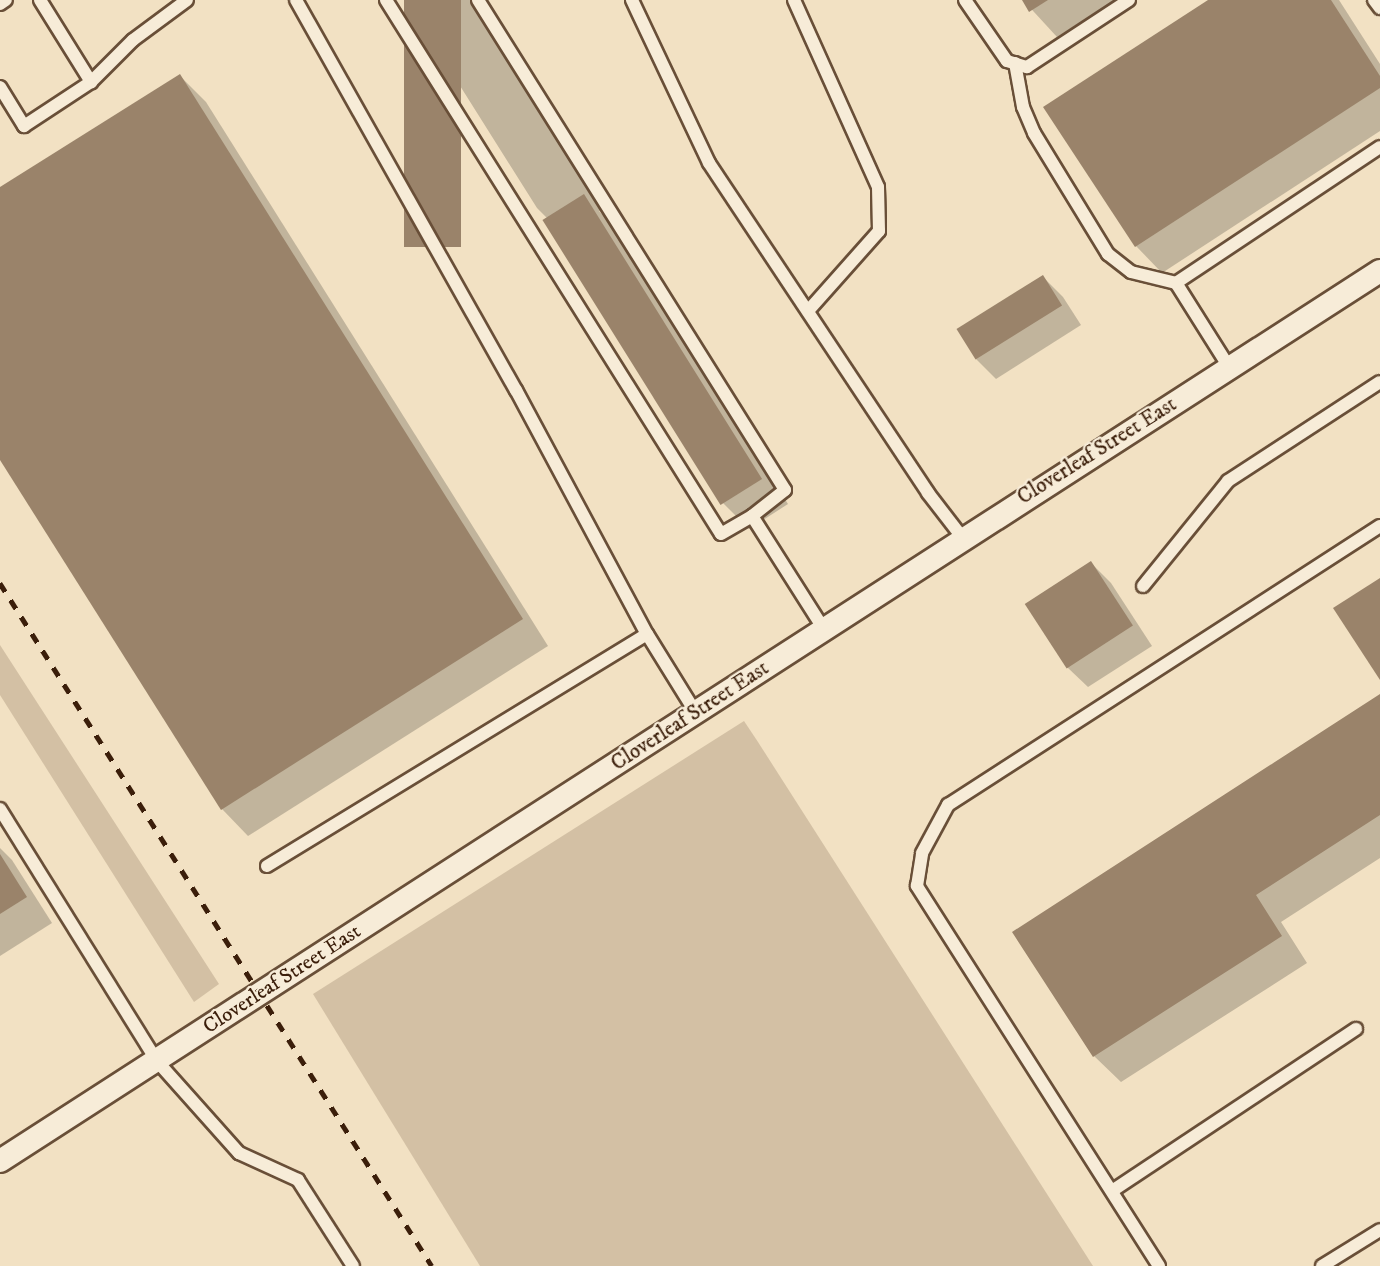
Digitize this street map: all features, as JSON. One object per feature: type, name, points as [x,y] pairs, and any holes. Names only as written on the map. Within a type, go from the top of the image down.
[{"type":"street","name":"Cloverleaf Street East","points":[[0,1161],[696,713],[962,537],[1380,271]]},
{"type":"lane","points":[[0,4],[6,0]]},
{"type":"lane","points":[[40,0],[90,82]]},
{"type":"lane","points":[[0,87],[24,126],[90,82],[133,40],[187,0]]},
{"type":"lane","points":[[296,0],[516,390],[647,634],[696,713]]},
{"type":"lane","points":[[386,0],[722,534],[752,516],[785,490],[478,0]]},
{"type":"lane","points":[[632,0],[709,163],[962,537]]},
{"type":"lane","points":[[794,0],[878,187],[879,231],[808,311]]},
{"type":"lane","points":[[965,0],[1007,61],[1027,67],[1041,61],[1129,0]]},
{"type":"lane","points":[[1374,0],[1380,8]]},
{"type":"lane","points":[[1015,63],[1023,107],[1034,133],[1108,254],[1131,272],[1149,280],[1176,283],[1380,147]]},
{"type":"lane","points":[[1176,283],[1229,366]]},
{"type":"lane","points":[[1143,586],[1228,481],[1380,382]]},
{"type":"lane","points":[[752,516],[823,628]]},
{"type":"lane","points":[[1159,1266],[917,886],[921,853],[948,805],[1380,526]]},
{"type":"lane","points":[[267,866],[647,634]]},
{"type":"lane","points":[[0,809],[156,1060],[239,1153],[298,1179],[353,1266]]},
{"type":"lane","points":[[1112,1191],[1356,1029]]},
{"type":"lane","points":[[1322,1266],[1380,1230]]},
{"type":"shaded area","points":[[0,645],[219,984],[194,1002],[0,695]]},
{"type":"shaded area","points":[[744,721],[1093,1266],[480,1266],[313,994]]},
{"type":"building","points":[[404,0],[461,0],[461,247],[404,247]]},
{"type":"building","points":[[1022,0],[1048,0],[1029,12]]},
{"type":"building","points":[[1208,0],[1331,0],[1380,76],[1380,88],[1135,247],[1043,107]]},
{"type":"building","points":[[180,74],[523,619],[221,810],[0,460],[0,187]]},
{"type":"building","points":[[584,194],[762,479],[720,505],[542,220]]},
{"type":"building","points":[[1043,275],[1062,306],[976,360],[956,329]]},
{"type":"building","points":[[1091,561],[1133,626],[1067,669],[1025,604]]},
{"type":"building","points":[[1380,578],[1380,680],[1333,608]]},
{"type":"building","points":[[1380,694],[1380,815],[1256,895],[1282,936],[1093,1057],[1012,932]]},
{"type":"building","points":[[0,854],[27,897],[0,914]]},
{"type":"railway","points":[[0,583],[432,1266]]}]
